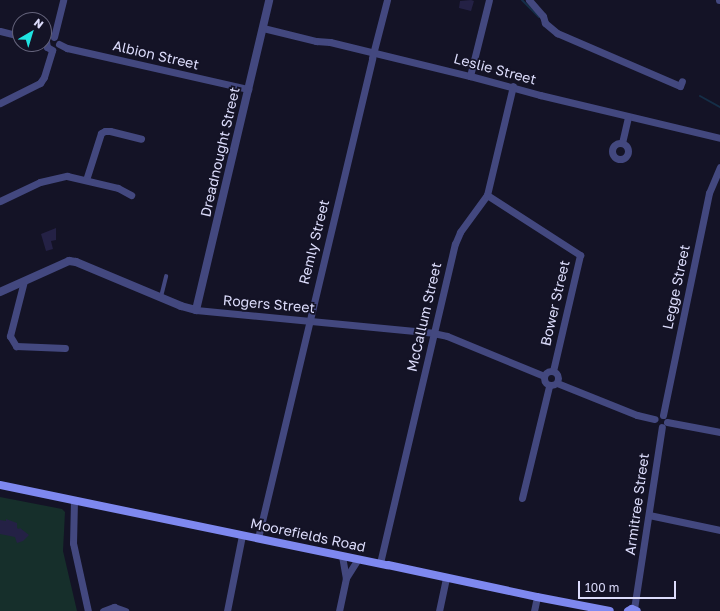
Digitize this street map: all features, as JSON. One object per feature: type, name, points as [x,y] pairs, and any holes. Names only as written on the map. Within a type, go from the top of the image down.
[{"type":"main road","name":"Moorefields Road","points":[[0,485],[380,563],[537,598],[610,611]]},
{"type":"street","points":[[52,50],[58,48],[59,44],[54,37],[63,0]]},
{"type":"street","name":"Dreadnought Street","points":[[196,310],[269,0]]},
{"type":"street","name":"Remly Street","points":[[258,538],[387,0]]},
{"type":"street","points":[[470,76],[489,0]]},
{"type":"street","points":[[529,0],[544,16],[545,23],[557,33],[680,86],[682,81]]},
{"type":"street","name":"Leslie Street","points":[[263,28],[374,52],[513,86],[540,95],[628,117],[720,138]]},
{"type":"street","points":[[0,31],[12,34]]},
{"type":"street","name":"Albion Street","points":[[59,44],[67,48],[248,89]]},
{"type":"street","points":[[0,103],[40,83],[44,77],[51,52]]},
{"type":"street","name":"McCallum Street","points":[[380,563],[454,244],[460,232],[487,195],[513,86]]},
{"type":"street","points":[[622,143],[628,117]]},
{"type":"street","points":[[86,180],[102,133],[105,131],[141,139]]},
{"type":"street","name":"Legge Street","points":[[663,415],[709,193],[720,167]]},
{"type":"street","points":[[0,201],[40,182],[67,176],[118,188],[131,195]]},
{"type":"street","name":"Bower Street","points":[[487,195],[580,255],[553,371]]},
{"type":"street","name":"Rogers Street","points":[[0,292],[62,263],[76,262],[181,306],[196,310],[433,333],[447,336],[544,376]]},
{"type":"street","points":[[24,281],[10,336],[16,346],[65,348]]},
{"type":"street","points":[[549,386],[544,382],[544,376],[548,371],[553,371],[558,376],[557,383]]},
{"type":"street","points":[[549,386],[557,383],[637,415],[655,419]]},
{"type":"street","points":[[522,498],[549,386]]},
{"type":"street","points":[[655,419],[659,415],[663,415],[666,417],[665,424]]},
{"type":"street","points":[[655,419],[656,424],[720,432]]},
{"type":"street","name":"Armitree Street","points":[[633,610],[649,515],[655,466],[665,424]]},
{"type":"street","points":[[74,500],[73,543],[88,611]]},
{"type":"street","points":[[649,515],[720,530]]},
{"type":"street","points":[[227,611],[242,535]]},
{"type":"street","points":[[342,556],[346,578]]},
{"type":"street","points":[[339,611],[346,578],[358,559]]},
{"type":"street","points":[[439,611],[446,578]]},
{"type":"street","points":[[534,611],[537,598]]},
{"type":"street","points":[[103,611],[114,607],[125,611]]},
{"type":"lane","points":[[161,298],[166,277]]},
{"type":"green space","points":[[0,497],[62,509],[65,512],[63,551],[77,611],[0,611]]},
{"type":"building","points":[[460,1],[474,1],[471,11],[459,8]]},
{"type":"building","points":[[56,228],[56,240],[51,241],[53,249],[46,251],[41,234]]},
{"type":"building","points":[[6,519],[17,523],[17,528],[20,528],[29,535],[23,541],[17,543],[15,537],[0,534],[0,520],[6,521]]},
{"type":"waterway","points":[[522,0],[539,17]]},
{"type":"waterway","points":[[700,96],[720,107]]}]
